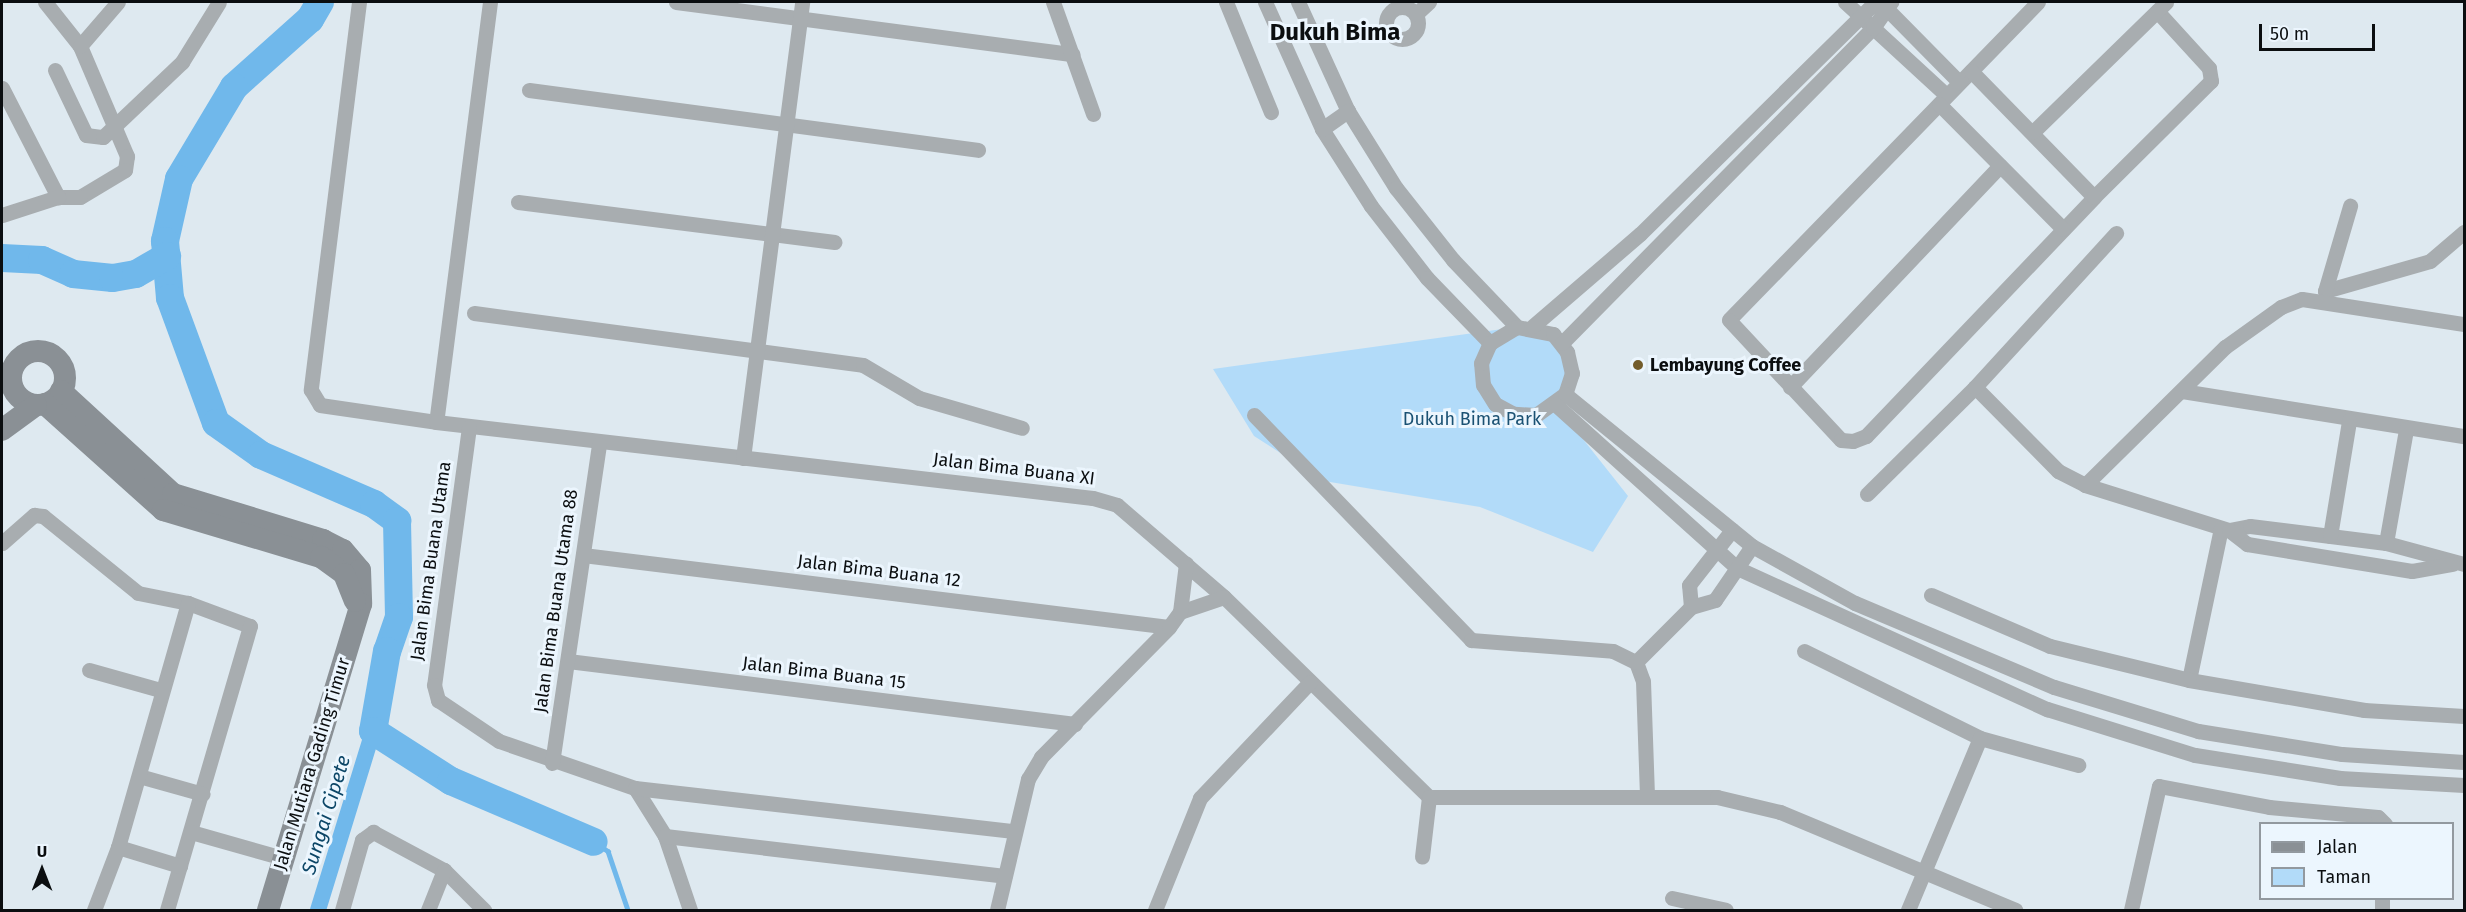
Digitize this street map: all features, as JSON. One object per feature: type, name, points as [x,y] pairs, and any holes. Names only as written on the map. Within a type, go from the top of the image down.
[{"type":"main road","points":[[2,430],[47,400],[63,369],[48,353],[26,354],[14,364],[6,384],[18,396],[47,400]]},
{"type":"main road","name":"Jalan Mutiara Gading Timur","points":[[47,400],[171,515],[301,550],[335,567],[352,585],[355,618],[268,910]]},
{"type":"street","points":[[2,215],[58,197],[80,197],[125,170],[118,124],[80,46],[45,2]]},
{"type":"street","points":[[80,46],[118,2]]},
{"type":"street","points":[[55,69],[86,135],[103,137],[182,62],[219,2]]},
{"type":"street","points":[[359,2],[311,390],[320,405],[599,444]]},
{"type":"street","points":[[436,422],[490,2]]},
{"type":"street","points":[[676,2],[1073,54]]},
{"type":"street","points":[[743,458],[802,2]]},
{"type":"street","points":[[1053,2],[1094,114]]},
{"type":"street","points":[[1226,2],[1271,112]]},
{"type":"street","points":[[1265,2],[1322,129],[1371,206],[1427,278],[1490,343]]},
{"type":"street","points":[[1298,2],[1348,111],[1396,188],[1453,260],[1525,326],[1562,343],[1572,373],[1561,400],[1525,415],[1495,404],[1483,385],[1482,363],[1490,343],[1525,326],[1640,234],[1860,16],[1883,3]]},
{"type":"street","points":[[1416,14],[1429,2]]},
{"type":"street","points":[[1845,2],[1942,100],[2000,166],[2064,229]]},
{"type":"street","points":[[2033,132],[2161,6],[2210,68],[2211,81],[2094,197],[1866,436],[1841,440],[1732,325],[1730,314],[2038,2]]},
{"type":"street","points":[[1562,343],[1658,250],[1873,28],[1883,3]]},
{"type":"street","points":[[1883,3],[1959,82]]},
{"type":"street","points":[[1971,71],[2094,197]]},
{"type":"street","points":[[2,88],[58,197]]},
{"type":"street","points":[[529,90],[978,150]]},
{"type":"street","points":[[1322,129],[1348,111]]},
{"type":"street","points":[[1790,387],[2000,166]]},
{"type":"street","points":[[518,202],[834,242]]},
{"type":"street","points":[[2350,206],[2325,291],[2430,261],[2464,232]]},
{"type":"street","points":[[1867,494],[1976,387],[2116,233]]},
{"type":"street","points":[[1640,234],[1658,250]]},
{"type":"street","points":[[2085,485],[2252,324],[2302,299],[2464,324]]},
{"type":"street","points":[[474,313],[756,353],[863,365],[919,398],[1022,428]]},
{"type":"street","points":[[1976,387],[2058,471],[2085,485],[2225,529],[2247,544],[2412,571],[2460,564]]},
{"type":"street","points":[[2182,391],[2349,421],[2464,436]]},
{"type":"street","points":[[1561,400],[1752,546],[1855,603],[2054,687],[2198,731],[2342,754],[2464,762]]},
{"type":"street","points":[[1561,400],[1737,568],[2047,709],[2195,755],[2340,778],[2464,785]]},
{"type":"street","points":[[1254,415],[1471,640],[1613,651],[1636,662],[1643,681],[1647,794]]},
{"type":"street","points":[[2330,536],[2349,421]]},
{"type":"street","name":"Jalan Bima Buana Utama","points":[[469,427],[434,685],[438,700],[456,716],[552,763],[635,788],[1014,831]]},
{"type":"street","points":[[2386,543],[2406,429]]},
{"type":"street","name":"Jalan Bima Buana XI","points":[[599,444],[743,458],[1103,500],[1186,563],[1224,597],[1429,797]]},
{"type":"street","name":"Jalan Bima Buana Utama 88","points":[[552,763],[599,444]]},
{"type":"street","points":[[2,543],[34,515],[43,516],[138,593],[188,603],[250,626],[203,794],[167,910]]},
{"type":"street","points":[[2225,529],[2250,526],[2386,543],[2460,564]]},
{"type":"street","points":[[2189,680],[2225,529]]},
{"type":"street","points":[[1691,607],[1689,585],[1732,530]]},
{"type":"street","points":[[1636,662],[1691,607],[1715,600],[1752,546]]},
{"type":"street","name":"Jalan Bima Buana 12","points":[[583,555],[1169,627]]},
{"type":"street","points":[[997,910],[1028,779],[1041,757],[1169,627],[1180,612],[1186,563]]},
{"type":"street","points":[[1930,595],[2050,645],[2189,680],[2364,710],[2464,716]]},
{"type":"street","points":[[1180,612],[1224,597]]},
{"type":"street","points":[[94,910],[118,847],[139,776],[160,690],[188,603]]},
{"type":"street","points":[[1804,651],[1980,738],[2078,765]]},
{"type":"street","name":"Jalan Bima Buana 15","points":[[568,661],[1075,724]]},
{"type":"street","points":[[89,670],[160,690]]},
{"type":"street","points":[[1155,910],[1200,798],[1310,682]]},
{"type":"street","points":[[1908,910],[1980,738]]},
{"type":"street","points":[[139,776],[203,794]]},
{"type":"street","points":[[2131,910],[2159,786],[2269,807],[2378,817],[2383,822]]},
{"type":"street","points":[[635,788],[665,836],[690,910]]},
{"type":"street","points":[[1422,857],[1429,797],[1647,794],[1751,804],[2014,910]]},
{"type":"street","points":[[191,832],[283,858]]},
{"type":"street","points":[[342,910],[367,834],[386,836],[444,870],[484,910]]},
{"type":"street","points":[[665,836],[1005,876]]},
{"type":"street","points":[[118,847],[180,866]]},
{"type":"street","points":[[428,910],[444,870]]},
{"type":"street","points":[[1672,898],[1726,910]]},
{"type":"green space","name":"Dukuh Bima Park","points":[[1517,327],[1553,334],[1572,373],[1556,405],[1628,496],[1593,552],[1480,507],[1324,481],[1254,436],[1213,369]]},
{"type":"waterway","points":[[320,2],[310,19],[234,87],[179,179],[165,241],[170,298],[216,423],[261,455],[374,504],[397,521],[399,617],[387,651],[373,731],[451,781],[594,842]]},
{"type":"waterway","points":[[2,258],[42,260],[73,274],[113,278],[136,274],[167,256]]},
{"type":"waterway","name":"Sungai Cipete","points":[[318,910],[373,731]]},
{"type":"waterway","points":[[594,842],[608,851],[628,910]]},
{"type":"place","name":"Lembayung Coffee","points":[[1638,365]]},
{"type":"district","name":"Dukuh Bima","points":[[1335,33]]}]
